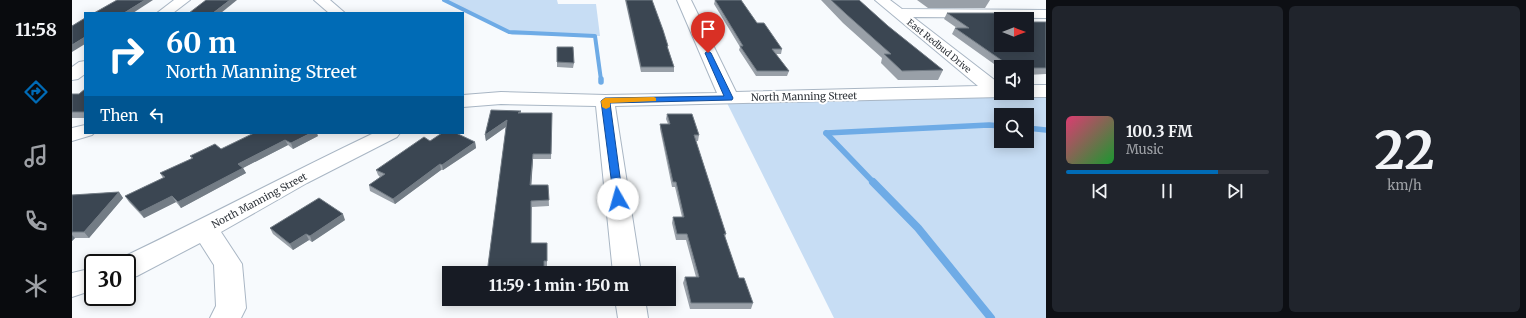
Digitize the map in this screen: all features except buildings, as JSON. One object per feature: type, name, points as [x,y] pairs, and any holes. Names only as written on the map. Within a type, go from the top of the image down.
[{"type":"street","points":[[165,12],[183,0]]},
{"type":"street","points":[[321,0],[337,12]]},
{"type":"street","points":[[684,0],[729,98]]},
{"type":"street","name":"East Redbud Drive","points":[[882,0],[994,87]]},
{"type":"street","points":[[898,13],[1046,14]]},
{"type":"street","points":[[72,75],[84,67]]},
{"type":"street","name":"North Manning Street","points":[[464,101],[478,98],[501,98],[605,101],[994,91]]},
{"type":"street","points":[[1034,91],[1046,91]]},
{"type":"street","points":[[605,101],[626,266]]},
{"type":"street","points":[[72,135],[84,131]]},
{"type":"street","name":"North Manning Street","points":[[136,264],[205,229],[299,178],[388,134]]},
{"type":"street","points":[[205,229],[228,264],[231,308],[225,318]]},
{"type":"street","points":[[72,285],[84,282]]},
{"type":"street","points":[[631,306],[633,318]]},
{"type":"shaded area","points":[[444,0],[557,0],[558,4],[596,4],[600,36],[512,35]]},
{"type":"shaded area","points":[[994,96],[994,100],[1034,100],[1034,96],[1046,96],[1046,318],[834,318],[725,99]]},
{"type":"waterway","points":[[444,0],[509,32],[595,36],[601,80]]},
{"type":"waterway","points":[[874,183],[826,133],[994,125]]},
{"type":"waterway","points":[[1034,129],[1046,130]]},
{"type":"waterway","points":[[873,182],[918,228],[991,318]]},
{"type":"slow traffic","points":[[606,107],[605,101],[654,100]]},
{"type":"route","points":[[618,199],[605,101],[729,98],[708,53]]}]
